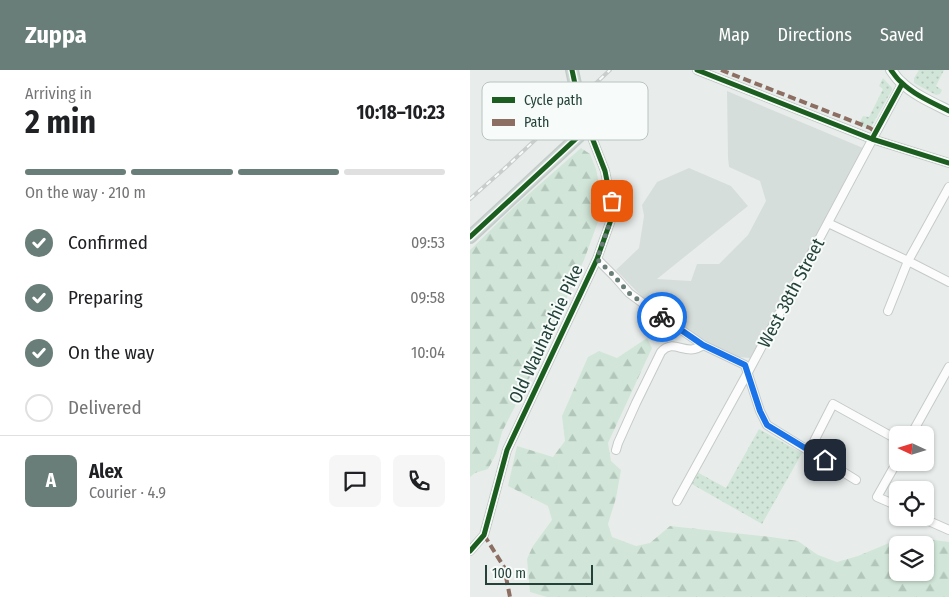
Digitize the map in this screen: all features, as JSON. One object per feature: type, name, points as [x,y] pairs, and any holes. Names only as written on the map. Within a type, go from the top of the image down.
[{"type":"main road","points":[[891,70],[902,84],[949,112]]},
{"type":"main road","points":[[470,237],[575,140]]},
{"type":"street","points":[[696,70],[872,139],[949,163]]},
{"type":"street","name":"West 38th Street","points":[[677,501],[902,84]]},
{"type":"street","name":"Old Wauhatchie Pike","points":[[470,551],[484,535],[507,450],[597,259],[612,217],[612,201],[605,171],[592,140]]},
{"type":"street","points":[[888,311],[908,261],[949,187]]},
{"type":"street","points":[[828,223],[949,282]]},
{"type":"street","points":[[597,259],[629,293],[703,345],[745,365],[760,411],[767,425],[856,480]]},
{"type":"street","points":[[616,450],[636,403],[665,347],[671,345],[692,350],[698,349],[703,345]]},
{"type":"street","points":[[916,426],[949,367]]},
{"type":"street","points":[[809,451],[833,404],[889,435]]},
{"type":"street","points":[[889,502],[877,497],[892,471]]},
{"type":"street","points":[[934,523],[949,530]]},
{"type":"shaded area","points":[[727,91],[863,148],[750,358],[738,357],[680,328],[643,298],[616,270],[639,248],[644,216],[642,205],[657,182],[689,168],[731,186],[748,206],[657,279],[691,281],[697,264],[719,264],[748,235],[766,201],[760,181],[729,167]]},
{"type":"green space","points":[[919,70],[944,70],[936,86],[942,90],[940,94],[936,95],[914,83],[914,78]]},
{"type":"green space","points":[[883,78],[892,90],[870,129],[858,125],[863,116],[869,117],[883,89],[879,86]]},
{"type":"green space","points":[[581,148],[590,154],[596,169],[602,198],[599,219],[584,260],[536,365],[502,432],[496,454],[488,469],[475,473],[470,477],[470,250],[513,208]]},
{"type":"green space","points":[[647,338],[652,348],[608,443],[611,461],[621,470],[616,498],[608,524],[612,537],[636,546],[650,543],[670,526],[771,537],[798,541],[818,555],[837,562],[858,556],[889,543],[889,581],[934,581],[934,540],[949,542],[949,597],[547,597],[530,592],[527,559],[533,546],[552,520],[548,506],[508,486],[517,446],[553,457],[565,441],[562,416],[588,357],[599,351],[617,358]]},
{"type":"green space","points":[[759,429],[802,453],[762,524],[690,483],[697,472],[726,488]]},
{"type":"railway","points":[[597,82],[610,70]]},
{"type":"railway","points":[[470,199],[535,140]]},
{"type":"marked path","points":[[721,70],[870,128],[878,134]]},
{"type":"marked path","points":[[484,535],[504,567],[510,597]]},
{"type":"cycle path","points":[[572,70],[575,82]]},
{"type":"cycle path","points":[[697,70],[872,139],[949,163]]},
{"type":"cycle path","points":[[891,70],[906,87],[949,111]]},
{"type":"cycle path","points":[[872,139],[902,84]]},
{"type":"cycle path","points":[[470,237],[575,140]]},
{"type":"cycle path","points":[[470,551],[484,535],[507,450],[597,259],[612,217],[605,171],[593,140]]},
{"type":"way so far","points":[[612,201],[612,217],[597,259],[629,293],[662,317]]},
{"type":"route","points":[[662,317],[703,345],[745,365],[760,411],[767,425],[825,460]]}]
